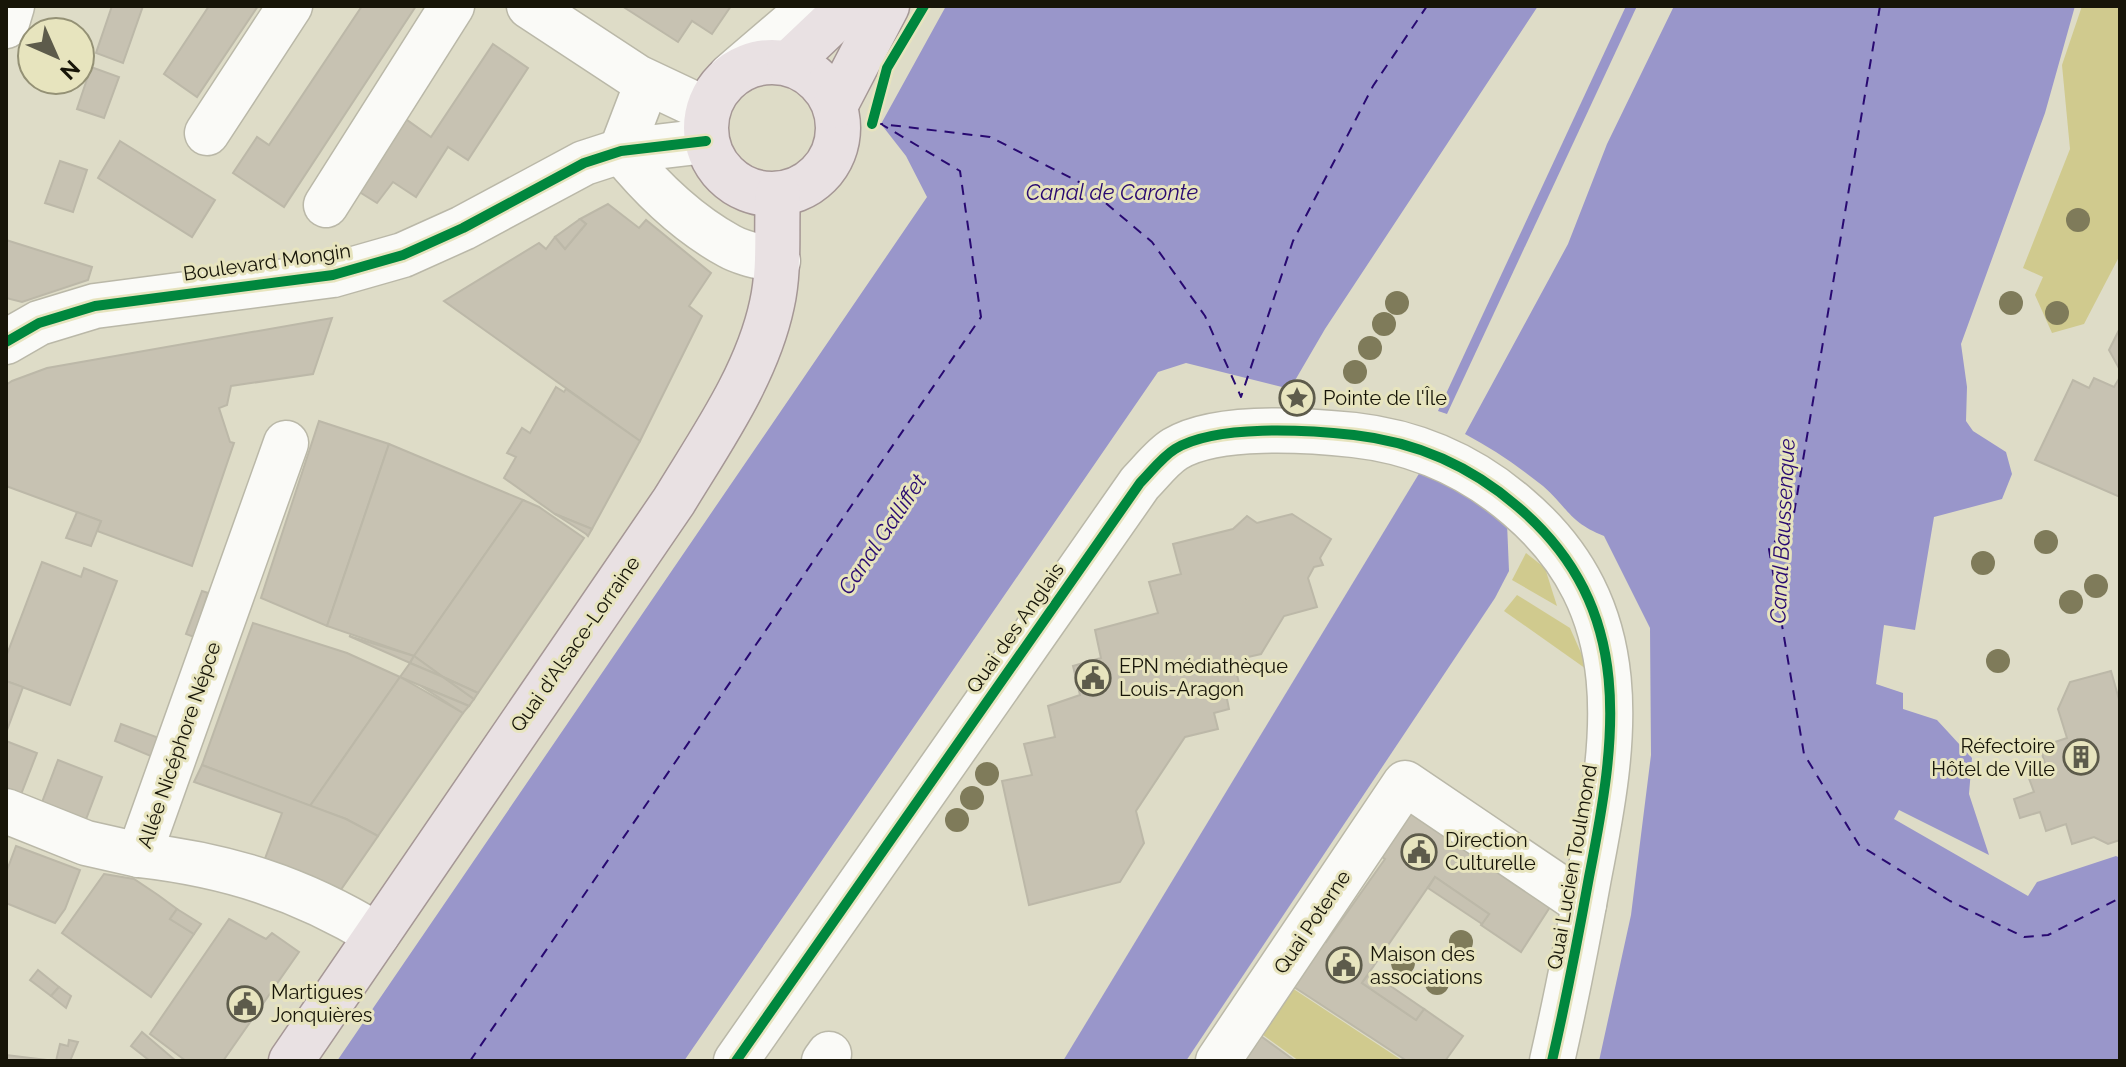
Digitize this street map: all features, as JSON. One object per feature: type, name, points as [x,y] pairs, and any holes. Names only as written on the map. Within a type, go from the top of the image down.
[{"type":"main road","points":[[789,63],[849,6]]},
{"type":"main road","points":[[835,106],[887,6]]},
{"type":"main road","points":[[769,61],[789,63],[809,72],[825,87],[835,106],[839,126],[836,146],[828,164],[814,179],[778,194],[758,193],[740,187],[713,159],[714,109],[749,65],[769,61]]},
{"type":"main road","name":"Quai d'Alsace-Lorraine","points":[[291,1061],[674,501],[709,444],[764,336],[773,302],[778,261],[778,194]]},
{"type":"street","points":[[6,26],[12,6]]},
{"type":"street","points":[[207,133],[290,6]]},
{"type":"street","points":[[326,205],[452,6]]},
{"type":"street","points":[[529,6],[647,83],[714,109],[812,6]]},
{"type":"street","points":[[647,83],[621,151],[704,248],[732,248],[778,261]]},
{"type":"street","name":"Boulevard Mongin","points":[[6,342],[39,323],[95,306],[333,275],[403,255],[463,228],[584,163],[621,151],[714,109]]},
{"type":"street","name":"Quai des Anglais","points":[[736,1061],[1140,483],[1175,449],[1216,436],[1329,432],[1405,444],[1443,459]]},
{"type":"street","name":"Allée Nicéphore Népce","points":[[286,443],[139,855],[205,863],[244,875],[325,905],[377,935]]},
{"type":"street","name":"Quai Lucien Toulmond","points":[[1443,459],[1486,479],[1531,518],[1561,553],[1594,610],[1612,686],[1609,774],[1552,1061]]},
{"type":"street","name":"Quai Poterne","points":[[1218,1061],[1405,783],[1584,904]]},
{"type":"street","points":[[6,811],[86,843],[139,855]]},
{"type":"shaded area","points":[[2082,6],[2120,6],[2120,255],[2084,324],[2052,333],[2035,295],[2043,277],[2023,268],[2070,149],[2062,65]]},
{"type":"shaded area","points":[[1526,553],[1545,568],[1557,606],[1512,580]]},
{"type":"shaded area","points":[[1517,595],[1570,628],[1589,671],[1504,611]]},
{"type":"shaded area","points":[[1289,986],[1403,1061],[1299,1061],[1259,1032]]},
{"type":"water","name":"Canal de Caronte","points":[[946,6],[1538,6],[1325,329],[1290,389],[1186,363],[1158,372],[684,1061],[337,1061],[927,197],[906,156],[881,124]]},
{"type":"water","points":[[1626,6],[1637,6],[1447,414],[1438,411]]},
{"type":"water","name":"Canal Baussenque","points":[[1674,6],[2075,6],[2045,113],[1961,344],[1967,387],[1966,421],[1973,431],[2006,452],[2012,474],[2002,499],[1934,517],[1915,630],[1884,625],[1876,684],[1903,693],[1903,709],[1937,720],[1972,758],[1969,794],[1989,855],[1899,810],[1894,819],[2028,896],[2037,882],[2116,856],[2120,858],[2120,1061],[1599,1061],[1631,915],[1651,755],[1650,628],[1604,536],[1576,520],[1543,486],[1524,472],[1465,434],[1568,244],[1607,144]]},
{"type":"water","points":[[1420,472],[1462,492],[1507,523],[1509,571],[1495,598],[1186,1061],[1063,1061]]},
{"type":"building","points":[[112,6],[143,6],[123,63],[96,53]]},
{"type":"building","points":[[209,6],[258,6],[197,97],[164,74]]},
{"type":"building","points":[[362,6],[416,6],[284,207],[233,173],[257,137],[269,145]]},
{"type":"building","points":[[622,6],[731,6],[712,34],[692,21],[678,42]]},
{"type":"building","points":[[493,44],[528,68],[468,160],[448,147],[416,197],[393,182],[377,203],[353,188],[400,115],[431,137]]},
{"type":"building","points":[[96,69],[119,77],[104,118],[77,109],[81,96],[96,96]]},
{"type":"building","points":[[120,141],[215,200],[192,237],[98,178]]},
{"type":"building","points":[[60,161],[87,170],[73,212],[45,203]]},
{"type":"building","points":[[608,204],[639,228],[646,220],[711,273],[689,306],[702,316],[640,441],[444,301],[539,243],[546,249],[555,237],[565,249],[586,224],[580,219]]},
{"type":"building","points":[[580,219],[586,224],[565,249],[555,237]]},
{"type":"building","points":[[6,240],[92,267],[88,280],[22,302],[6,298]]},
{"type":"building","points":[[332,318],[313,374],[231,386],[227,405],[219,408],[230,442],[234,443],[192,566],[97,531],[101,521],[6,486],[6,385],[12,381],[47,368]]},
{"type":"building","points":[[2120,328],[2120,370],[2109,350]]},
{"type":"building","points":[[2120,377],[2120,497],[2035,460],[2073,380],[2089,388],[2094,378],[2114,387]]},
{"type":"building","points":[[556,387],[564,392],[566,389],[640,441],[592,529],[555,514],[504,478],[516,457],[507,453],[522,428],[530,433]]},
{"type":"building","points":[[319,421],[389,444],[327,626],[261,598]]},
{"type":"building","points":[[389,444],[523,500],[414,656],[327,626]]},
{"type":"building","points":[[523,500],[539,507],[584,538],[478,693],[443,677],[414,656]]},
{"type":"building","points":[[77,512],[101,521],[91,546],[66,538]]},
{"type":"building","points":[[555,514],[592,529],[588,536]]},
{"type":"building","points":[[1292,514],[1331,539],[1320,558],[1323,565],[1314,567],[1308,578],[1317,607],[1284,616],[1261,654],[1248,657],[1251,671],[1237,675],[1241,691],[1226,694],[1229,709],[1214,713],[1218,729],[1185,737],[1136,811],[1144,843],[1120,882],[1029,905],[1002,781],[1032,775],[1024,744],[1055,737],[1048,706],[1080,695],[1073,666],[1101,658],[1095,630],[1158,613],[1149,582],[1181,574],[1173,544],[1233,529],[1247,516],[1257,523]]},
{"type":"building","points":[[42,562],[81,577],[84,568],[117,581],[70,705],[6,681],[6,657]]},
{"type":"building","points":[[202,591],[208,593],[194,637],[186,634]]},
{"type":"building","points":[[253,623],[347,653],[400,677],[310,806],[202,765]]},
{"type":"building","points":[[349,636],[414,656],[410,663]]},
{"type":"building","points":[[414,656],[443,677],[410,663]]},
{"type":"building","points":[[410,663],[443,677],[474,699],[469,706],[400,677]]},
{"type":"building","name":"Réfectoire Hôtel de Ville","points":[[2111,671],[2120,703],[2120,840],[2108,844],[2094,837],[2072,844],[2066,824],[2046,831],[2040,812],[2020,818],[2014,799],[2034,792],[2027,773],[2046,767],[2040,747],[2067,738],[2058,709],[2070,682]]},
{"type":"building","points":[[400,677],[463,713],[378,836],[346,819],[310,806]]},
{"type":"building","points":[[443,677],[478,693],[474,699]]},
{"type":"building","points":[[6,681],[23,687],[6,733]]},
{"type":"building","points":[[421,686],[469,706],[463,713]]},
{"type":"building","points":[[121,724],[159,738],[153,757],[115,741]]},
{"type":"building","points":[[6,741],[37,753],[20,797],[6,792]]},
{"type":"building","points":[[58,760],[102,777],[85,822],[41,805]]},
{"type":"building","points":[[202,765],[346,819],[378,836],[340,891],[263,864],[282,813],[194,782]]},
{"type":"building","points":[[1411,809],[1550,907],[1521,952],[1481,925],[1489,914],[1435,877],[1362,983],[1416,1020],[1424,1009],[1463,1036],[1445,1061],[1407,1061],[1291,985],[1322,939],[1326,942],[1385,859],[1379,855]]},
{"type":"building","points":[[16,846],[80,870],[65,909],[55,923],[6,903],[6,873]]},
{"type":"building","points":[[104,874],[134,879],[158,895],[177,909],[170,919],[194,934],[151,997],[62,933]]},
{"type":"building","points":[[1435,877],[1489,914],[1482,924],[1428,888]]},
{"type":"building","points":[[177,909],[201,924],[194,934],[170,919]]},
{"type":"building","points":[[229,919],[266,939],[272,933],[299,952],[223,1061],[186,1061],[150,1034]]},
{"type":"building","points":[[38,970],[59,987],[51,996],[30,980]]},
{"type":"building","points":[[1370,972],[1424,1009],[1416,1020],[1362,983]]},
{"type":"building","points":[[59,987],[71,996],[66,1008],[51,996]]},
{"type":"building","points":[[142,1032],[176,1061],[150,1061],[131,1046]]},
{"type":"building","points":[[1258,1034],[1295,1061],[1239,1061]]},
{"type":"building","points":[[69,1040],[78,1042],[70,1061],[56,1061],[60,1044],[68,1046]]},
{"type":"building","points":[[6,1055],[47,1060],[6,1061]]},
{"type":"ferry route","points":[[470,1061],[981,317],[960,171],[881,124],[990,137],[1083,184],[1152,242],[1205,316],[1241,397],[1293,241],[1373,86],[1427,6]]},
{"type":"ferry route","points":[[1880,6],[1793,519],[1769,549],[1804,754],[1859,845],[1950,901],[2024,937],[2048,935],[2120,898]]},
{"type":"cycle path","points":[[872,124],[887,68],[924,6]]},
{"type":"cycle path","points":[[6,342],[39,323],[95,306],[333,275],[403,255],[463,228],[584,163],[621,151],[706,141]]},
{"type":"cycle path","points":[[736,1061],[1140,483],[1170,452],[1193,441],[1237,432],[1262,431],[1377,438],[1442,458],[1481,479],[1518,507],[1557,547],[1584,589],[1600,633],[1609,679],[1610,727],[1599,826],[1552,1061]]},
{"type":"place","name":"Pointe de l'Île","points":[[1297,398]]},
{"type":"place","name":"EPN médiathèque Louis-Aragon","points":[[1093,678]]},
{"type":"place","name":"Réfectoire Hôtel de Ville","points":[[2081,757]]},
{"type":"place","name":"Direction Culturelle","points":[[1419,852]]},
{"type":"place","name":"Maison des associations","points":[[1344,965]]},
{"type":"place","name":"Martigues Jonquières","points":[[245,1004]]},
{"type":"water label","name":"Canal Galliffet","points":[[882,534]]}]
